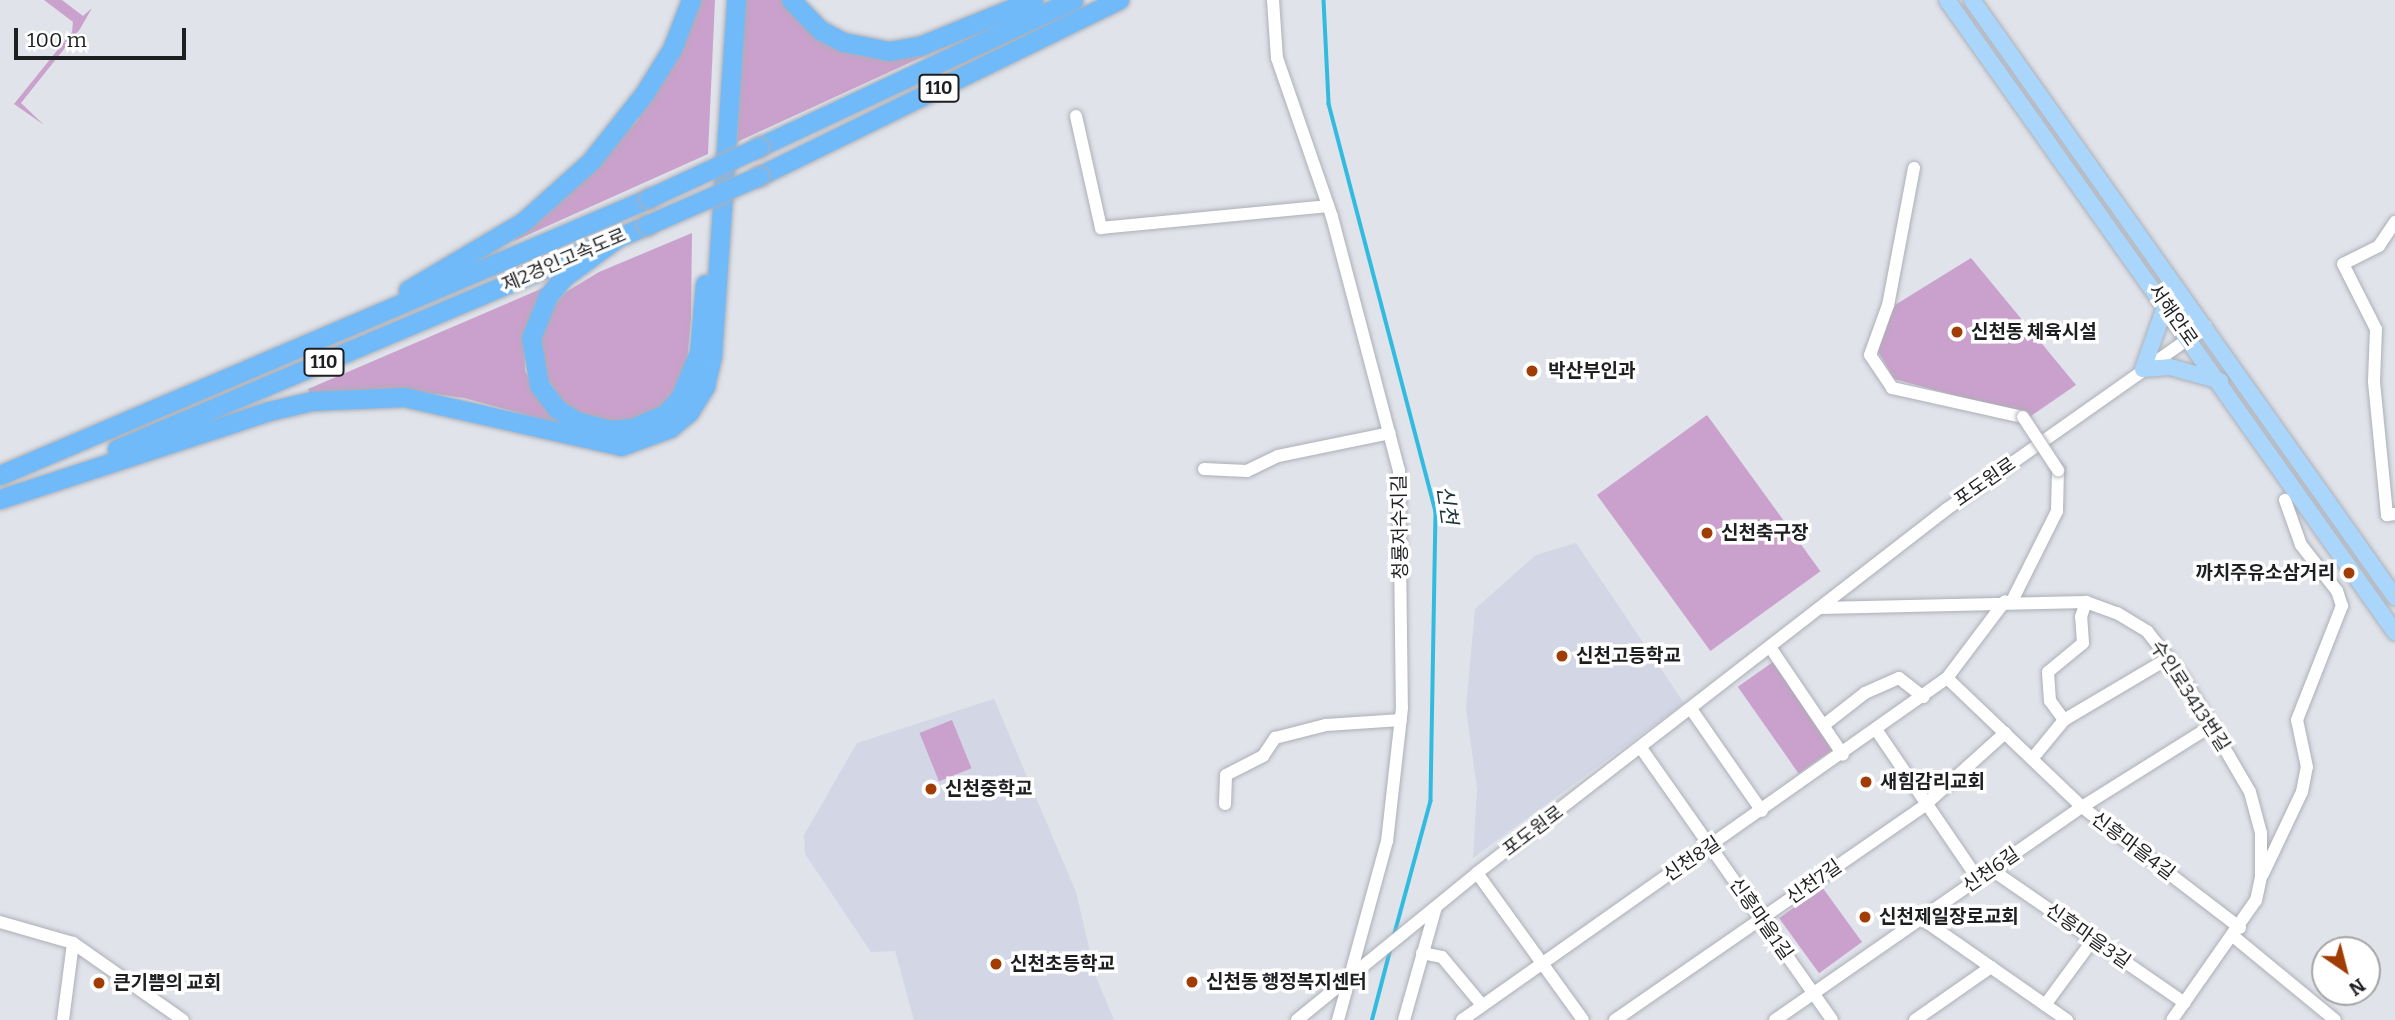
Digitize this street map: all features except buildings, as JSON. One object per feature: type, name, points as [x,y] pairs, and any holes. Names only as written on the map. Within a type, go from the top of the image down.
[{"type":"highway","points":[[338,331],[483,248],[556,194],[591,161],[644,94],[671,49],[691,0]]},
{"type":"highway","points":[[617,238],[564,277],[548,296],[531,338],[539,385],[557,408],[576,421],[609,430],[649,424],[665,414],[691,379],[699,352],[727,0]]},
{"type":"highway","points":[[0,499],[269,411],[313,401],[404,397],[465,407],[621,446],[670,428],[689,412],[705,386],[712,355],[736,0]]},
{"type":"highway","points":[[791,0],[820,30],[843,42],[890,51],[922,46],[1033,0]]},
{"type":"highway","name":"제2경인고속도로","points":[[0,475],[649,198],[1073,0]]},
{"type":"highway","name":"제2경인고속도로","points":[[0,499],[759,176],[1119,0]]},
{"type":"main road","name":"서해안로","points":[[1947,0],[2166,304],[2395,632]]},
{"type":"main road","name":"서해안로","points":[[1972,0],[2206,326],[2395,597]]},
{"type":"main road","points":[[2166,304],[2143,369],[2170,368],[2220,381]]},
{"type":"street","name":"청룡저수지길","points":[[1273,0],[1277,58],[1328,206],[1399,470],[1401,720],[1387,841],[1338,1020]]},
{"type":"street","points":[[1076,116],[1101,228],[1328,206]]},
{"type":"street","name":"신천8길","points":[[1461,1020],[1541,961],[1843,755],[1947,678],[2008,601],[2057,511],[2058,470],[2023,417],[1892,388],[1870,355],[1888,305],[1914,167]]},
{"type":"street","points":[[2395,222],[2379,246],[2343,264],[2376,329],[2374,382],[2387,516],[2395,514]]},
{"type":"street","name":"포도원로","points":[[1350,978],[1477,873],[1642,748],[1947,509],[2206,326]]},
{"type":"street","points":[[1204,469],[1247,471],[1278,456],[1390,433]]},
{"type":"street","points":[[2261,877],[2302,792],[2307,767],[2297,720],[2343,599],[2301,544],[2285,500]]},
{"type":"street","name":"수인로3413번길","points":[[1820,608],[2008,601],[2086,602],[2118,613],[2147,631],[2169,658],[2250,792],[2261,833],[2261,877],[2256,900],[2237,932],[2172,1020]]},
{"type":"street","points":[[2064,720],[2050,701],[2048,672],[2083,643],[2081,617],[2086,602]]},
{"type":"street","points":[[1770,647],[1843,755]]},
{"type":"street","points":[[2032,759],[2064,720],[2169,658]]},
{"type":"street","points":[[1824,725],[1865,692],[1899,678],[1923,697]]},
{"type":"street","name":"신흥마을4길","points":[[1947,678],[2082,807],[2237,932],[2334,1020]]},
{"type":"street","points":[[1691,709],[1762,811]]},
{"type":"street","points":[[1225,804],[1226,775],[1263,756],[1275,738],[1326,725],[1401,720]]},
{"type":"street","name":"신천6길","points":[[1775,1020],[2082,807],[2211,726]]},
{"type":"street","points":[[1877,731],[1978,879]]},
{"type":"street","name":"신천7길","points":[[1615,1020],[1926,805],[2005,733]]},
{"type":"street","name":"신흥마을1길","points":[[1642,748],[1832,1020]]},
{"type":"street","name":"신흥마을3길","points":[[1992,870],[2185,1003]]},
{"type":"street","points":[[1477,873],[1583,1020]]},
{"type":"street","points":[[1404,1020],[1432,909]]},
{"type":"street","points":[[1922,919],[2063,1019]]},
{"type":"street","points":[[0,922],[73,943],[183,1020]]},
{"type":"street","points":[[2045,1005],[2093,940]]},
{"type":"street","points":[[63,1020],[73,943]]},
{"type":"street","points":[[1422,953],[1442,957],[1482,1005]]},
{"type":"street","points":[[1915,1020],[1992,967]]},
{"type":"street","points":[[1297,1020],[1350,978]]},
{"type":"shaded area","points":[[44,0],[62,0],[83,16],[92,8],[80,29],[21,103],[44,125],[14,104],[72,32],[73,22]]},
{"type":"shaded area","points":[[698,0],[715,0],[708,154],[512,242],[572,191],[636,122],[669,68]]},
{"type":"shaded area","points":[[745,0],[782,0],[812,32],[842,49],[970,35],[737,142]]},
{"type":"shaded area","points":[[692,233],[691,320],[687,362],[678,388],[662,406],[632,421],[611,423],[582,416],[562,400],[545,375],[541,331],[549,311],[566,292],[599,272]]},
{"type":"shaded area","name":"신천동 체육시설","points":[[1971,258],[2076,385],[2031,416],[1894,379],[1876,348],[1895,305]]},
{"type":"shaded area","points":[[550,285],[524,336],[525,371],[541,398],[571,427],[464,398],[406,390],[310,394],[308,389]]},
{"type":"shaded area","name":"신천축구장","points":[[1707,415],[1820,571],[1710,651],[1597,495]]},
{"type":"shaded area","name":"신천고등학교","points":[[1576,543],[1684,703],[1473,858],[1477,789],[1466,708],[1475,609],[1536,555]]},
{"type":"shaded area","points":[[1773,662],[1834,749],[1799,773],[1738,687]]},
{"type":"shaded area","name":"신천중학교","points":[[994,699],[1076,892],[1096,977],[1114,1020],[914,1020],[895,951],[871,952],[805,854],[804,835],[857,743]]},
{"type":"shaded area","points":[[952,720],[971,768],[939,781],[920,733]]},
{"type":"shaded area","points":[[1822,887],[1862,942],[1819,973],[1779,918]]},
{"type":"waterway","name":"신천","points":[[1324,0],[1329,104],[1436,512],[1431,801],[1394,937]]},
{"type":"waterway","name":"신천","points":[[1372,1020],[1390,951]]},
{"type":"place","name":"신천동 체육시설","points":[[1957,332]]},
{"type":"place","name":"박산부인과","points":[[1532,371]]},
{"type":"place","name":"신천축구장","points":[[1707,533]]},
{"type":"place","name":"까치주유소삼거리","points":[[2349,573]]},
{"type":"place","name":"신천고등학교","points":[[1562,656]]},
{"type":"place","name":"새힘감리교회","points":[[1866,782]]},
{"type":"place","name":"신천중학교","points":[[931,789]]},
{"type":"place","name":"신천제일장로교회","points":[[1865,917]]},
{"type":"place","name":"신천초등학교","points":[[996,964]]},
{"type":"place","name":"신천동 행정복지센터","points":[[1192,982]]},
{"type":"place","name":"큰기쁨의 교회","points":[[99,983]]}]
